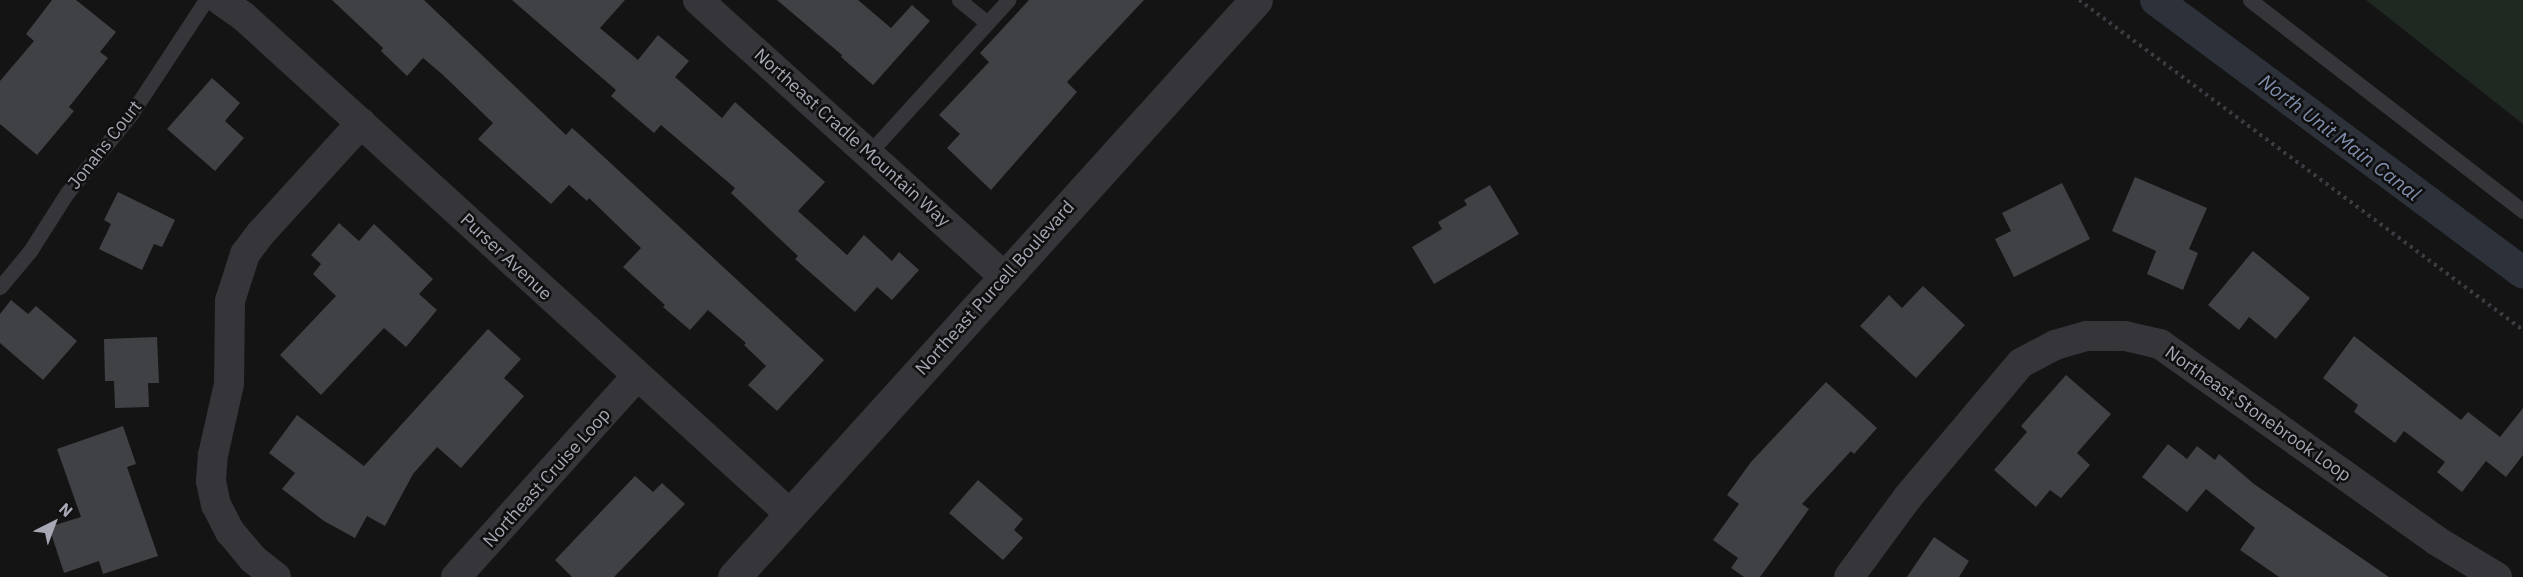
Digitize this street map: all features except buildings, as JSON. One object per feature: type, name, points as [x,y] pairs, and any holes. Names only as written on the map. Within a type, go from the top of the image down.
[{"type":"street","name":"Purser Avenue","points":[[220,0],[243,16],[791,515]]},
{"type":"street","name":"Northeast Cradle Mountain Way","points":[[698,0],[1005,277]]},
{"type":"street","name":"Northeast Purcell Boulevard","points":[[734,577],[1256,0]]},
{"type":"street","points":[[276,577],[253,559],[230,532],[216,505],[211,481],[213,455],[229,384],[230,302],[245,254],[261,233],[361,123]]},
{"type":"street","name":"Northeast Stonebrook Loop","points":[[1849,577],[1908,497],[2021,363],[2055,345],[2087,336],[2125,336],[2160,344],[2437,541],[2497,577]]},
{"type":"street","name":"Northeast Cruise Loop","points":[[456,577],[637,376]]},
{"type":"lane","name":"Jonahs Court","points":[[0,287],[30,251],[67,193],[131,114],[206,0]]},
{"type":"lane","points":[[959,0],[987,23]]},
{"type":"lane","points":[[869,153],[1008,0]]},
{"type":"lane","points":[[2250,0],[2523,211]]},
{"type":"path","points":[[2079,0],[2523,330]]},
{"type":"shaded area","points":[[2366,0],[2523,0],[2523,124]]},
{"type":"waterway","name":"North Unit Main Canal","points":[[2156,0],[2523,273]]}]
